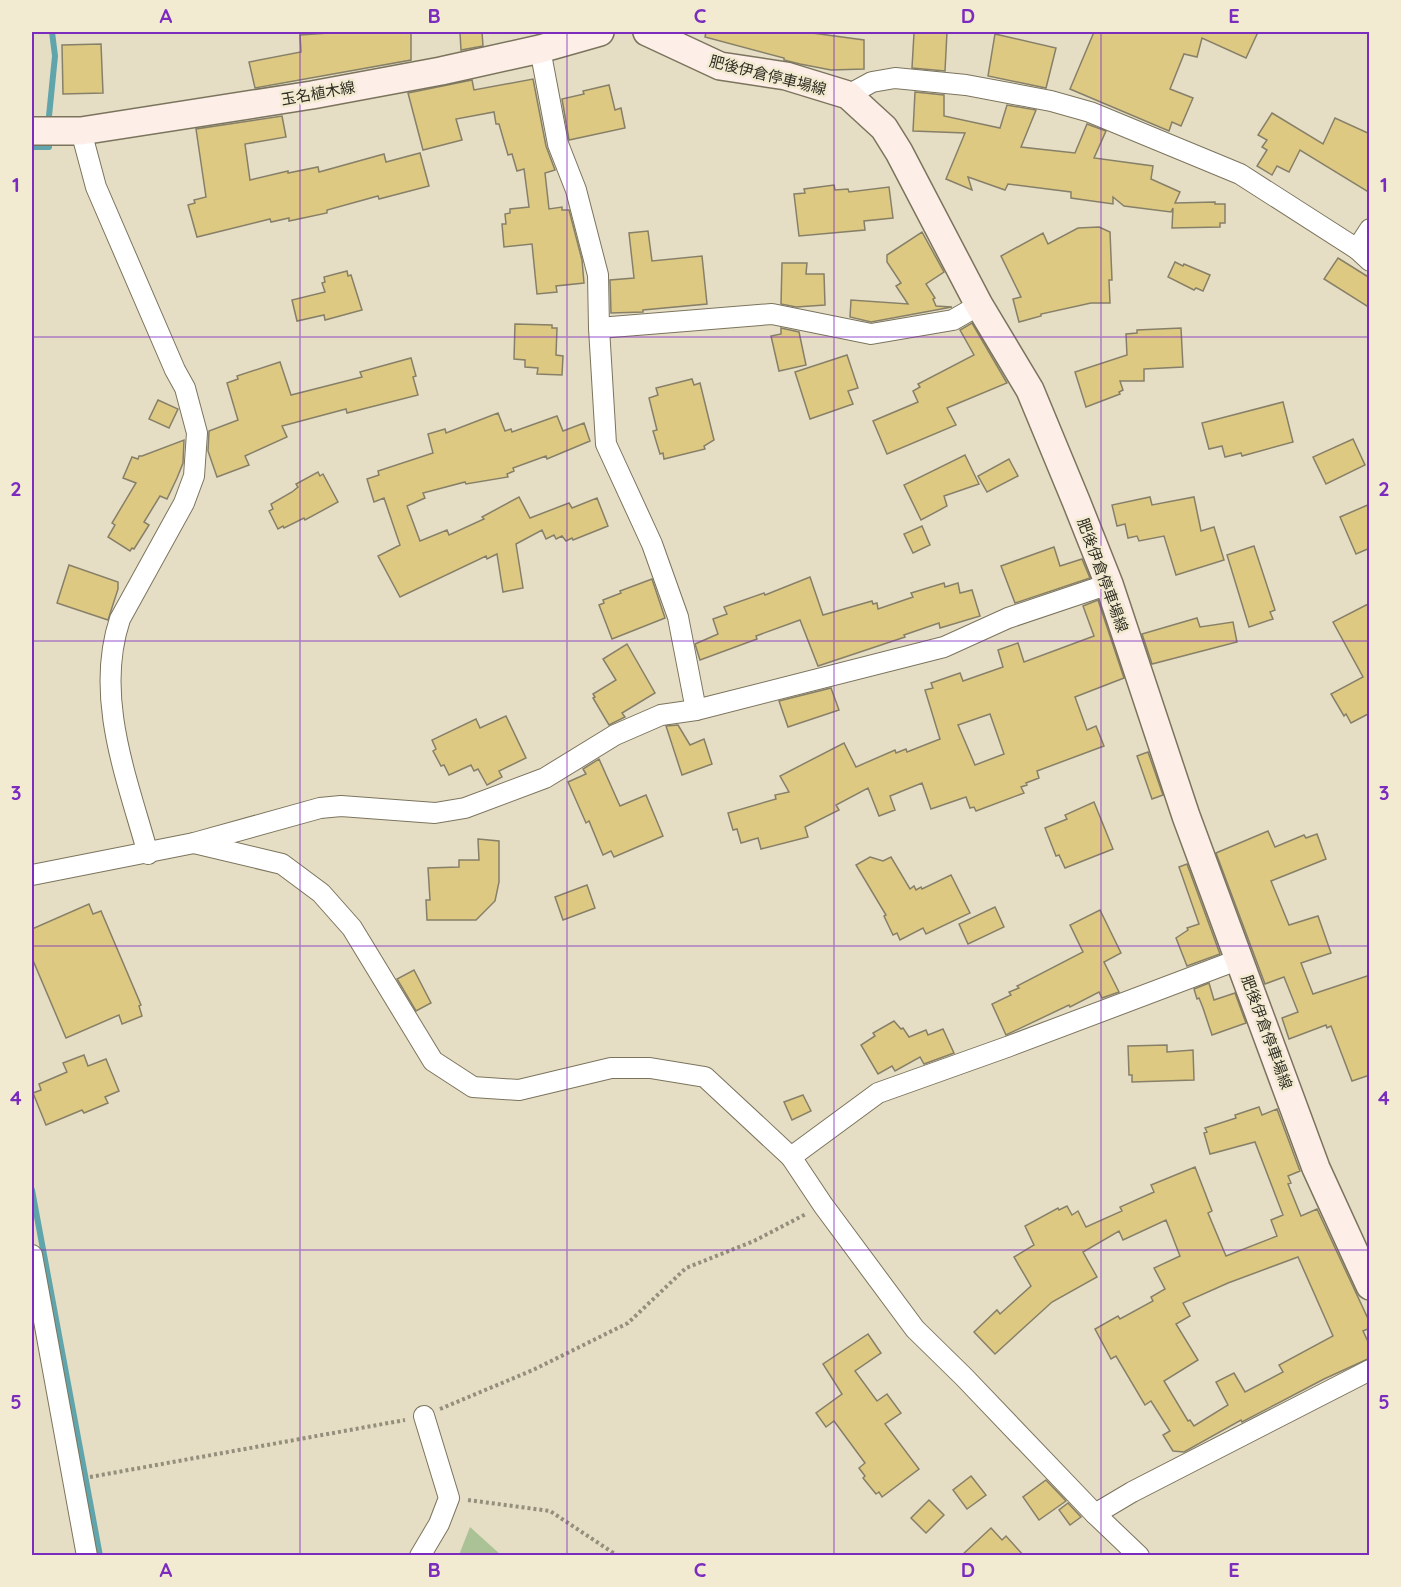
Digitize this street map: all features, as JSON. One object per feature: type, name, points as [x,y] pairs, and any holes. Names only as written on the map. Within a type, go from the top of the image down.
[{"type":"main road","name":"玉名植木線","points":[[32,131],[81,131],[312,95],[441,71],[540,49],[600,32]]},
{"type":"main road","name":"肥後伊倉停車場線","points":[[647,32],[679,39],[720,66],[786,76],[848,95],[884,128],[899,152],[979,305],[1030,390],[1109,584],[1186,816],[1316,1168],[1370,1286]]},
{"type":"street","points":[[540,49],[558,144],[576,190],[598,275],[606,444],[652,544],[678,617],[696,710]]},
{"type":"street","points":[[848,95],[872,82],[895,78],[966,85],[1051,101],[1090,112],[1240,174],[1363,255],[1370,229]]},
{"type":"street","points":[[81,131],[96,187],[175,370],[185,388],[197,433],[194,476],[184,503],[120,619],[114,635],[110,671],[112,722],[148,854]]},
{"type":"street","points":[[599,328],[772,314],[871,334],[953,321],[979,305]]},
{"type":"street","points":[[32,876],[148,854],[320,808],[341,806],[435,813],[465,808],[545,778],[615,735],[661,716],[696,710],[944,647],[1008,618],[1109,584]]},
{"type":"street","points":[[194,843],[282,864],[321,893],[352,928],[433,1061],[472,1087],[519,1090],[611,1068],[650,1068],[705,1077],[791,1157],[823,1205],[915,1329],[1095,1514],[1139,1556]]},
{"type":"street","points":[[791,1157],[878,1093],[1240,959]]},
{"type":"street","points":[[32,1255],[87,1556]]},
{"type":"street","points":[[1095,1514],[1132,1492],[1370,1370]]},
{"type":"street","points":[[420,1556],[439,1524],[449,1498],[424,1416]]},
{"type":"path","points":[[32,34],[32,102]]},
{"type":"path","points":[[94,1476],[424,1416],[533,1370],[628,1323],[686,1268],[754,1241],[823,1205]]},
{"type":"path","points":[[449,1498],[550,1511],[618,1556]]},
{"type":"green space","points":[[470,1527],[501,1555],[459,1555]]},
{"type":"building","points":[[343,32],[411,32],[411,60],[255,88],[249,62],[301,52],[300,35]]},
{"type":"building","points":[[482,32],[483,46],[461,50],[460,33]]},
{"type":"building","points":[[706,32],[805,32],[864,40],[864,69],[831,70],[800,64],[705,37]]},
{"type":"building","points":[[947,32],[945,71],[912,68],[914,33]]},
{"type":"building","points":[[1094,32],[1258,32],[1246,58],[1202,38],[1197,57],[1184,54],[1170,89],[1193,98],[1181,126],[1172,122],[1169,131],[1070,89]]},
{"type":"building","points":[[995,34],[1056,48],[1046,88],[988,76]]},
{"type":"building","points":[[101,44],[103,93],[63,94],[62,45]]},
{"type":"building","points":[[533,79],[546,146],[555,170],[545,173],[549,209],[562,207],[562,210],[569,210],[582,260],[584,283],[556,286],[557,292],[537,294],[532,244],[504,247],[502,224],[506,224],[505,214],[510,213],[510,209],[529,207],[524,169],[517,171],[512,154],[508,155],[499,124],[496,124],[494,112],[456,119],[462,140],[423,150],[408,93],[472,80],[474,90]]},
{"type":"building","points":[[609,85],[615,110],[621,108],[625,128],[569,140],[562,99]]},
{"type":"building","points":[[915,92],[944,95],[944,116],[1000,128],[1007,105],[1036,110],[1021,147],[1075,153],[1087,124],[1106,131],[1094,158],[1153,166],[1151,179],[1180,192],[1175,203],[1225,204],[1225,223],[1220,223],[1220,227],[1172,228],[1173,208],[1171,212],[1124,206],[1113,197],[1113,204],[1071,198],[1071,192],[1008,184],[1005,190],[968,177],[972,190],[946,179],[965,133],[913,131]]},
{"type":"building","points":[[1272,113],[1323,144],[1335,118],[1370,134],[1370,193],[1300,150],[1289,172],[1277,166],[1272,175],[1257,166],[1267,150],[1262,147],[1267,140],[1258,135]]},
{"type":"building","points":[[282,116],[286,137],[245,144],[250,180],[318,167],[319,172],[384,154],[386,162],[420,153],[429,186],[379,199],[378,196],[327,210],[327,213],[289,221],[289,218],[271,222],[270,219],[197,237],[188,205],[195,203],[194,200],[206,197],[196,129]]},
{"type":"building","points":[[834,185],[835,190],[848,189],[849,192],[889,187],[893,218],[864,221],[865,230],[799,236],[794,194],[805,193],[804,189]]},
{"type":"building","points":[[1099,227],[1110,232],[1112,280],[1109,280],[1110,303],[1091,303],[1041,314],[1041,316],[1019,322],[1013,299],[1021,297],[1001,256],[1043,233],[1048,244],[1078,228]]},
{"type":"building","points":[[648,231],[652,261],[702,256],[707,304],[643,310],[643,312],[611,313],[610,280],[634,278],[629,233]]},
{"type":"building","points":[[922,232],[944,272],[926,284],[935,298],[933,299],[936,306],[952,307],[871,322],[850,317],[851,300],[908,304],[896,286],[901,283],[887,262],[887,255]]},
{"type":"building","points":[[1338,258],[1370,278],[1370,308],[1324,279]]},
{"type":"building","points":[[1175,262],[1210,275],[1203,291],[1196,288],[1194,290],[1168,277]]},
{"type":"building","points":[[782,263],[807,263],[806,274],[824,274],[825,305],[796,307],[781,304]]},
{"type":"building","points":[[347,271],[348,276],[351,275],[362,310],[325,320],[324,315],[297,321],[292,300],[325,292],[322,283],[325,282],[324,277]]},
{"type":"building","points":[[972,323],[1007,383],[947,408],[956,425],[887,454],[873,421],[918,402],[913,391],[920,387],[918,384],[974,355],[960,330]]},
{"type":"building","points":[[515,324],[552,325],[552,328],[557,328],[556,355],[563,356],[562,375],[537,374],[538,368],[525,367],[525,360],[514,359]]},
{"type":"building","points":[[781,328],[799,332],[806,365],[779,371],[771,336],[781,334]]},
{"type":"building","points":[[1181,328],[1183,367],[1144,369],[1144,381],[1120,381],[1123,390],[1119,392],[1120,394],[1086,407],[1075,372],[1127,355],[1126,334],[1137,333],[1137,330]]},
{"type":"building","points":[[847,355],[858,388],[848,391],[853,404],[810,419],[795,372]]},
{"type":"building","points":[[411,358],[418,395],[347,413],[346,409],[282,426],[287,437],[245,456],[249,465],[217,477],[208,451],[209,431],[238,420],[227,383],[238,379],[237,376],[280,362],[291,395],[362,377],[360,372]]},
{"type":"building","points":[[692,379],[694,385],[700,383],[714,440],[704,446],[705,449],[664,459],[663,453],[660,454],[653,431],[657,430],[649,398],[658,395],[656,388]]},
{"type":"building","points":[[158,400],[178,409],[169,428],[149,419]]},
{"type":"building","points":[[1283,402],[1293,442],[1242,456],[1241,453],[1225,457],[1222,446],[1209,449],[1202,423]]},
{"type":"building","points":[[498,413],[505,431],[511,429],[512,432],[557,416],[563,431],[584,423],[590,441],[547,459],[546,456],[513,468],[514,471],[507,474],[508,477],[466,484],[465,482],[423,493],[425,498],[407,506],[420,541],[447,530],[449,535],[484,519],[482,517],[519,497],[530,518],[569,503],[572,508],[597,498],[608,526],[566,541],[562,536],[556,539],[554,535],[546,539],[542,530],[516,544],[523,588],[503,592],[497,554],[487,559],[486,556],[400,597],[378,556],[400,545],[384,498],[374,502],[367,479],[379,475],[378,471],[433,453],[428,434],[445,429],[446,433]]},
{"type":"building","points":[[1353,439],[1365,465],[1326,484],[1313,457]]},
{"type":"building","points":[[184,440],[183,463],[167,499],[160,496],[144,522],[149,525],[134,549],[130,551],[108,537],[115,525],[112,523],[136,483],[123,478],[132,457],[138,459],[139,456]]},
{"type":"building","points":[[965,455],[979,484],[944,496],[947,506],[921,520],[904,485]]},
{"type":"building","points":[[1009,459],[1018,476],[987,492],[978,476]]},
{"type":"building","points":[[318,472],[320,476],[323,474],[338,502],[305,520],[304,518],[278,529],[269,511],[273,509],[271,504],[292,492],[298,487],[296,484]]},
{"type":"building","points":[[1150,497],[1152,505],[1194,497],[1201,531],[1214,527],[1224,560],[1176,575],[1164,536],[1139,541],[1137,536],[1128,538],[1125,524],[1117,526],[1112,505]]},
{"type":"building","points":[[1370,504],[1370,548],[1356,554],[1340,517]]},
{"type":"building","points":[[922,526],[930,545],[913,553],[904,534]]},
{"type":"building","points":[[1254,546],[1275,610],[1270,612],[1273,619],[1249,627],[1227,555]]},
{"type":"building","points":[[1054,547],[1060,566],[1082,559],[1090,578],[1015,603],[1001,566]]},
{"type":"building","points":[[69,565],[118,582],[108,620],[57,603]]},
{"type":"building","points":[[810,577],[823,615],[872,601],[873,604],[877,603],[878,609],[913,597],[911,593],[944,583],[945,587],[958,583],[960,593],[972,590],[980,616],[940,628],[939,623],[904,635],[905,637],[818,666],[800,620],[700,660],[695,644],[718,634],[713,619],[727,614],[724,607],[764,593],[765,595]]},
{"type":"building","points":[[652,579],[665,618],[612,639],[599,605],[604,603],[603,600],[621,593],[620,591]]},
{"type":"building","points":[[1098,600],[1124,678],[1075,697],[1087,730],[1096,726],[1104,746],[1037,771],[1039,778],[1021,787],[1024,793],[976,811],[974,807],[970,808],[966,797],[931,809],[922,783],[890,796],[895,810],[879,816],[868,788],[836,805],[839,810],[805,827],[808,837],[761,849],[758,838],[741,843],[737,829],[733,830],[728,813],[776,799],[775,795],[789,792],[780,776],[844,743],[856,767],[895,750],[896,753],[906,749],[907,752],[940,739],[925,690],[933,688],[931,683],[960,673],[963,681],[1003,667],[998,650],[1018,643],[1024,662],[1094,636],[1083,606]],"holes":[[[990,714],[1004,754],[975,765],[958,725]]]},
{"type":"building","points":[[1370,603],[1370,713],[1351,723],[1331,694],[1363,677],[1333,622]]},
{"type":"building","points":[[1197,618],[1200,627],[1233,622],[1237,642],[1152,664],[1142,634]]},
{"type":"building","points":[[627,644],[655,693],[622,713],[625,717],[609,725],[593,698],[595,697],[593,694],[616,680],[603,659]]},
{"type":"building","points":[[831,688],[839,710],[788,727],[779,701]]},
{"type":"building","points":[[506,716],[526,758],[499,771],[502,777],[487,785],[478,769],[474,771],[471,765],[449,775],[433,751],[436,749],[432,740],[476,719],[480,728]]},
{"type":"building","points":[[678,725],[690,745],[704,739],[712,764],[682,775],[666,726]]},
{"type":"building","points":[[1148,752],[1163,795],[1152,799],[1137,756]]},
{"type":"building","points":[[599,759],[620,806],[646,795],[663,836],[614,857],[611,851],[603,855],[589,821],[586,823],[568,782],[586,774],[583,769]]},
{"type":"building","points":[[1094,802],[1113,849],[1065,868],[1059,855],[1056,856],[1045,828],[1067,819],[1065,815]]},
{"type":"building","points":[[1268,831],[1275,847],[1304,835],[1306,838],[1317,834],[1326,859],[1271,881],[1289,925],[1318,916],[1331,953],[1301,963],[1313,994],[1370,975],[1370,1075],[1352,1081],[1331,1026],[1327,1028],[1326,1025],[1289,1039],[1282,1018],[1298,1012],[1284,977],[1265,984],[1216,853]]},
{"type":"building","points":[[478,839],[499,841],[499,882],[495,901],[476,920],[427,920],[426,900],[430,900],[428,868],[459,867],[459,860],[479,860]]},
{"type":"building","points":[[870,857],[883,861],[891,857],[910,889],[914,886],[916,890],[921,887],[922,889],[951,875],[970,913],[926,934],[923,928],[900,940],[897,933],[893,935],[884,916],[886,915],[856,865]]},
{"type":"building","points":[[1187,864],[1220,954],[1187,966],[1176,938],[1188,930],[1187,928],[1199,924],[1179,867]]},
{"type":"building","points":[[587,885],[595,908],[563,920],[555,897]]},
{"type":"building","points":[[89,904],[93,914],[101,911],[141,1005],[139,1006],[142,1016],[122,1024],[119,1015],[66,1038],[32,958],[32,929]]},
{"type":"building","points":[[995,907],[1004,927],[968,944],[959,924]]},
{"type":"building","points":[[1100,910],[1121,953],[1104,962],[1119,992],[1102,998],[1099,992],[1006,1035],[992,1004],[1011,995],[1009,992],[1019,988],[1017,986],[1083,952],[1070,925]]},
{"type":"building","points":[[414,970],[431,1003],[416,1011],[397,979]]},
{"type":"building","points":[[1209,983],[1214,1000],[1235,993],[1246,1023],[1212,1035],[1194,989]]},
{"type":"building","points":[[894,1021],[909,1037],[926,1030],[928,1035],[943,1029],[954,1053],[924,1064],[920,1057],[895,1071],[892,1066],[878,1074],[861,1045],[875,1036],[873,1033]]},
{"type":"building","points":[[1167,1045],[1167,1052],[1193,1050],[1194,1080],[1132,1082],[1132,1075],[1129,1075],[1128,1046]]},
{"type":"building","points":[[84,1055],[88,1066],[106,1059],[119,1091],[105,1097],[108,1103],[84,1113],[82,1110],[46,1125],[33,1093],[41,1090],[39,1084],[67,1072],[63,1063]]},
{"type":"building","points":[[803,1095],[811,1111],[792,1120],[784,1102]]},
{"type":"building","points":[[1259,1107],[1262,1115],[1277,1109],[1300,1171],[1288,1176],[1291,1183],[1288,1184],[1301,1216],[1317,1209],[1370,1323],[1370,1328],[1363,1331],[1370,1346],[1370,1358],[1242,1422],[1241,1420],[1184,1452],[1173,1451],[1163,1435],[1170,1431],[1151,1401],[1145,1405],[1116,1356],[1111,1359],[1095,1329],[1118,1316],[1120,1319],[1153,1301],[1151,1297],[1165,1289],[1154,1268],[1180,1256],[1166,1220],[1123,1240],[1119,1231],[1083,1252],[1097,1277],[1052,1302],[995,1354],[974,1332],[997,1310],[1000,1314],[1031,1286],[1014,1257],[1034,1245],[1025,1226],[1058,1208],[1059,1210],[1067,1206],[1072,1215],[1078,1211],[1086,1227],[1122,1211],[1120,1207],[1154,1192],[1151,1185],[1195,1167],[1212,1211],[1208,1213],[1226,1256],[1277,1236],[1271,1220],[1283,1215],[1255,1142],[1210,1154],[1204,1133],[1207,1132],[1205,1128],[1236,1118],[1235,1115]],"holes":[[[1298,1257],[1333,1336],[1279,1365],[1283,1372],[1245,1392],[1234,1373],[1216,1382],[1228,1405],[1194,1426],[1190,1420],[1188,1421],[1164,1381],[1198,1360],[1176,1324],[1190,1316],[1183,1303],[1228,1283]]]},
{"type":"building","points":[[868,1334],[881,1353],[855,1371],[877,1401],[887,1394],[901,1413],[885,1424],[919,1469],[882,1497],[879,1492],[876,1494],[863,1478],[865,1476],[859,1468],[865,1463],[834,1421],[826,1427],[816,1413],[842,1394],[823,1364]]},
{"type":"building","points":[[971,1476],[986,1495],[967,1509],[953,1490]]},
{"type":"building","points":[[1046,1480],[1066,1501],[1039,1520],[1023,1497]]},
{"type":"building","points":[[929,1500],[944,1515],[926,1533],[911,1518]]},
{"type":"building","points":[[1068,1503],[1081,1517],[1070,1525],[1059,1510]]},
{"type":"building","points":[[991,1528],[1002,1540],[1006,1536],[1024,1556],[961,1556]]},
{"type":"waterway","points":[[49,116],[55,56],[52,32]]},
{"type":"waterway","points":[[32,147],[49,147],[49,141]]},
{"type":"waterway","points":[[32,1190],[100,1556]]}]
